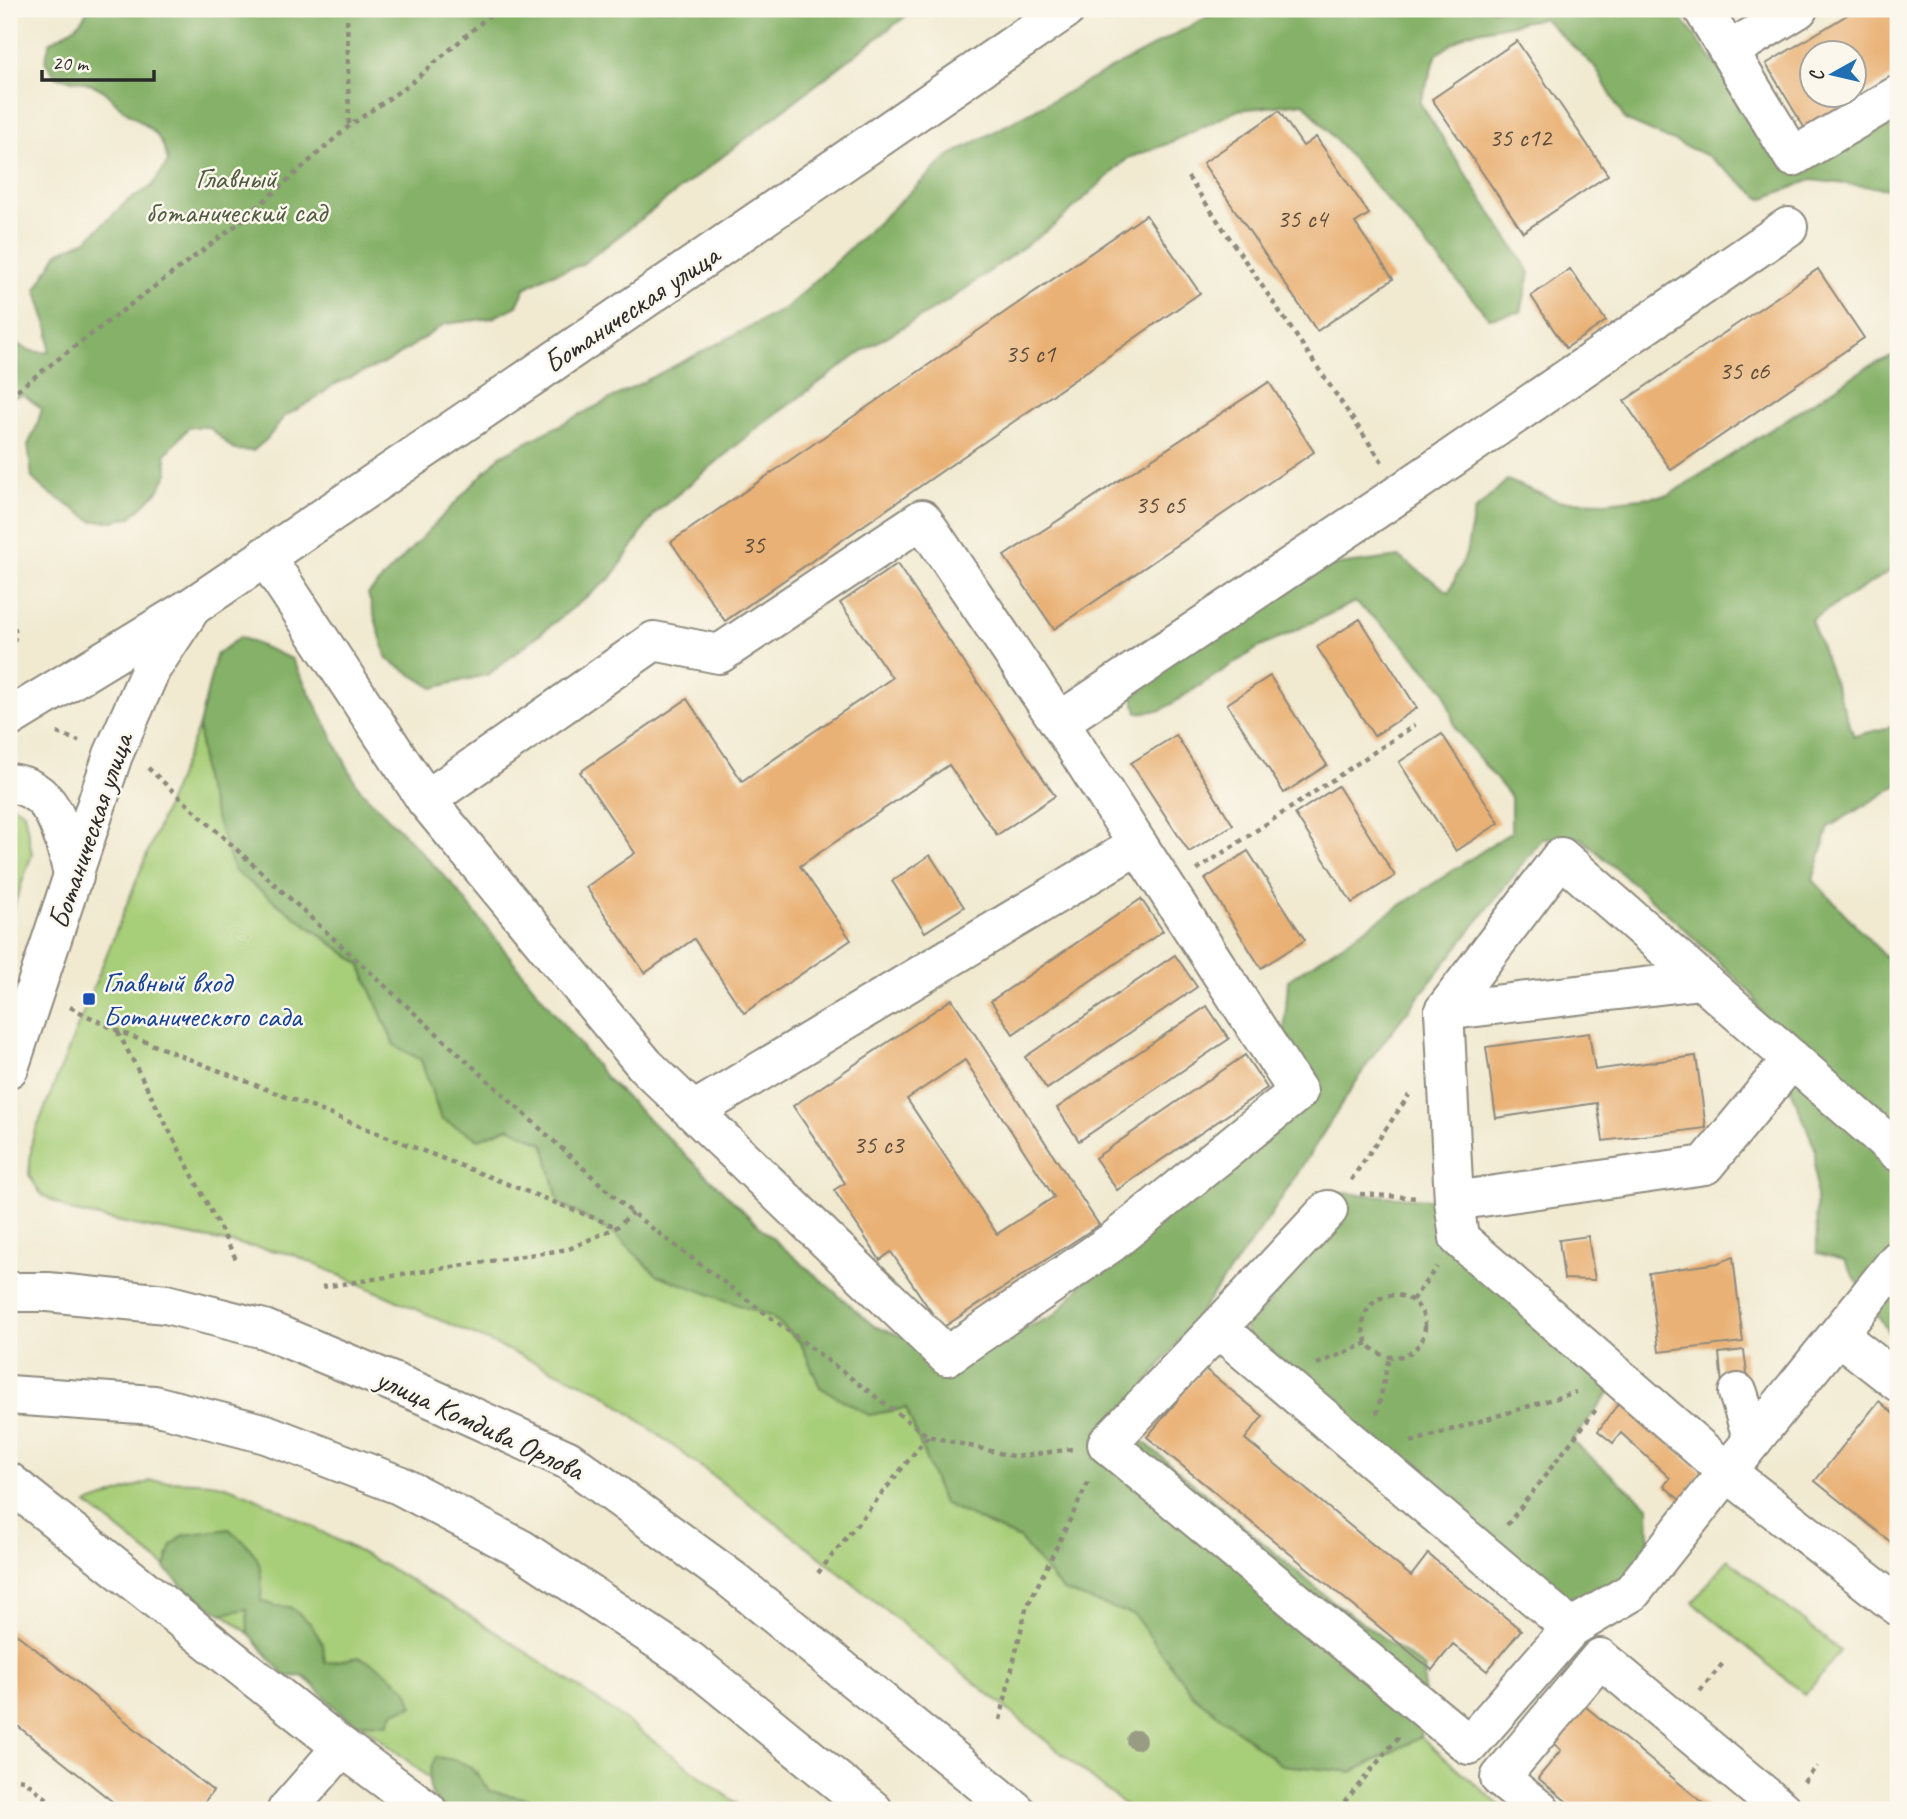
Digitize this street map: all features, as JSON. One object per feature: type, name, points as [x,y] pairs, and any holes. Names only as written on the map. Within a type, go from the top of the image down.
[{"type":"main road","name":"Ботаническая улица","points":[[9,718],[193,606],[1066,9]]},
{"type":"main road","points":[[1703,9],[1793,157],[1898,95]]},
{"type":"main road","points":[[1729,51],[1798,9]]},
{"type":"main road","points":[[1059,722],[1402,492],[1788,227]]},
{"type":"main road","points":[[265,556],[426,800],[645,1065],[947,1356],[1111,1242],[1298,1093],[1059,722],[922,519],[719,654],[654,641],[426,800]]},
{"type":"main road","name":"Ботаническая улица","points":[[9,1068],[113,755],[151,669],[193,606]]},
{"type":"main road","points":[[9,783],[25,784],[48,801],[61,829],[74,877]]},
{"type":"main road","points":[[694,1111],[1138,845]]},
{"type":"main road","points":[[1898,1152],[1561,857],[1445,1026],[1454,1201],[1459,1238],[1727,1472],[1898,1606]]},
{"type":"main road","points":[[1445,1026],[1701,980]]},
{"type":"main road","points":[[1454,1201],[1705,1165],[1792,1059]]},
{"type":"main road","points":[[1335,1201],[1107,1444],[1469,1745],[1571,1628],[1632,1592],[1898,1260]]},
{"type":"main road","name":"улица Комдива Орлова","points":[[9,1292],[48,1292],[166,1304],[264,1329],[424,1395],[568,1460],[731,1579],[1015,1810]]},
{"type":"main road","points":[[1218,1328],[1571,1628]]},
{"type":"main road","points":[[1838,1335],[1898,1382]]},
{"type":"main road","points":[[1738,1394],[1753,1440]]},
{"type":"main road","points":[[9,1395],[154,1405],[267,1434],[399,1485],[521,1549],[690,1661],[873,1810]]},
{"type":"main road","points":[[9,1482],[342,1747],[427,1810]]},
{"type":"main road","points":[[1540,1810],[1500,1778],[1600,1658],[1782,1810]]},
{"type":"main road","points":[[287,1810],[342,1747]]},
{"type":"path","points":[[347,9],[349,126]]},
{"type":"path","points":[[9,396],[239,223],[349,126],[410,84],[497,9]]},
{"type":"path","points":[[1188,177],[1402,492]]},
{"type":"path","points":[[9,608],[16,633],[9,664]]},
{"type":"path","points":[[1167,890],[1415,725]]},
{"type":"path","points":[[48,729],[81,742]]},
{"type":"path","points":[[151,769],[632,1213],[929,1436],[1016,1457],[1107,1444]]},
{"type":"path","points":[[70,1007],[118,1031],[617,1227]]},
{"type":"path","points":[[1335,1201],[1445,1026]]},
{"type":"path","points":[[118,1031],[237,1261]]},
{"type":"path","points":[[1335,1201],[1454,1201]]},
{"type":"path","points":[[322,1287],[569,1249],[617,1227],[632,1213]]},
{"type":"path","points":[[1399,1295],[1412,1300],[1422,1311],[1425,1325],[1423,1338],[1415,1350],[1402,1356],[1389,1357],[1377,1352],[1368,1343],[1363,1329],[1365,1315],[1372,1304],[1384,1296],[1399,1295]]},
{"type":"path","points":[[1279,1379],[1368,1343]]},
{"type":"path","points":[[1389,1357],[1369,1455],[1620,1379]]},
{"type":"path","points":[[1485,1554],[1620,1379]]},
{"type":"path","points":[[818,1573],[929,1436]]},
{"type":"path","points":[[1000,1720],[1026,1609],[1107,1444]]},
{"type":"path","points":[[1338,1810],[1423,1707]]},
{"type":"path","points":[[9,1778],[24,1780],[61,1810]]},
{"type":"green space","name":"Главный ботанический сад","points":[[87,9],[915,9],[581,265],[549,275],[525,288],[517,306],[492,318],[445,324],[391,360],[333,385],[317,398],[284,417],[267,439],[253,451],[234,450],[209,427],[189,427],[165,455],[168,473],[158,491],[131,517],[93,521],[46,491],[32,478],[28,445],[42,409],[24,395],[9,397],[9,337],[27,349],[49,352],[49,330],[36,289],[58,253],[88,239],[127,201],[151,187],[168,162],[158,136],[121,108],[107,93],[81,82],[56,77],[45,61],[50,42],[82,20]]},
{"type":"green space","points":[[1222,9],[1675,9],[1754,117],[1833,150],[1898,111],[1898,190],[1811,180],[1762,199],[1708,156],[1625,120],[1595,67],[1543,18],[1468,33],[1437,54],[1420,103],[1530,273],[1521,312],[1489,318],[1304,103],[1238,110],[1167,144],[1128,158],[1056,224],[948,301],[864,350],[760,426],[655,513],[612,577],[489,674],[433,688],[387,659],[368,594],[500,456],[786,308],[949,156]]},
{"type":"green space","points":[[1898,353],[1898,566],[1811,620],[1854,736],[1898,725],[1898,785],[1829,827],[1813,880],[1898,970],[1898,1348],[1844,1260],[1817,1253],[1815,1148],[1753,995],[1678,923],[1581,838],[1543,838],[1374,1054],[1267,1221],[1132,1404],[1137,1436],[1328,1598],[1425,1668],[1421,1737],[1352,1772],[1281,1765],[1193,1695],[1134,1615],[1063,1591],[1020,1539],[943,1503],[906,1408],[869,1415],[820,1387],[801,1343],[772,1317],[657,1275],[616,1235],[559,1203],[544,1144],[509,1127],[479,1139],[441,1119],[421,1060],[394,1045],[360,964],[234,871],[203,779],[199,725],[216,655],[240,637],[292,659],[358,787],[452,884],[606,1078],[763,1230],[874,1326],[958,1357],[1054,1316],[1116,1246],[1277,1133],[1288,980],[1511,832],[1511,797],[1456,730],[1444,690],[1397,638],[1355,602],[1258,648],[1162,710],[1137,713],[1123,654],[1254,576],[1399,557],[1449,592],[1466,554],[1474,512],[1507,480],[1558,501],[1605,502],[1669,495],[1866,368]]},
{"type":"green space","points":[[199,725],[203,779],[276,903],[360,964],[394,1045],[421,1060],[441,1119],[479,1139],[509,1127],[544,1144],[559,1203],[616,1235],[657,1275],[772,1317],[801,1343],[820,1387],[869,1415],[906,1408],[943,1503],[1020,1539],[1063,1591],[1134,1614],[1193,1695],[1352,1772],[1421,1737],[1505,1810],[1131,1810],[809,1548],[600,1391],[292,1254],[71,1211],[41,1194],[29,1175],[32,1140]]},
{"type":"green space","points":[[9,803],[24,812],[32,854],[9,920]]},
{"type":"green space","points":[[1342,1193],[1454,1201],[1459,1238],[1620,1379],[1572,1441],[1648,1506],[1650,1569],[1576,1619],[1245,1333],[1243,1300],[1260,1314],[1339,1212],[1328,1210]]},
{"type":"green space","points":[[151,1481],[209,1483],[240,1491],[393,1570],[548,1666],[745,1810],[469,1810],[87,1504]]},
{"type":"green space","points":[[229,1529],[247,1545],[257,1559],[261,1576],[261,1601],[290,1607],[310,1623],[323,1644],[325,1663],[359,1657],[378,1666],[407,1689],[413,1706],[393,1712],[388,1724],[357,1723],[342,1715],[305,1676],[286,1677],[248,1633],[247,1609],[222,1614],[188,1592],[165,1568],[172,1545],[184,1535]]},
{"type":"green space","points":[[1728,1559],[1840,1651],[1805,1695],[1693,1602]]},
{"type":"green space","points":[[436,1757],[467,1765],[489,1791],[539,1801],[547,1810],[446,1808],[430,1790],[430,1773]]},
{"type":"building","points":[[1857,9],[1898,9],[1898,73],[1868,91],[1868,38],[1809,38]]},
{"type":"building","points":[[1517,41],[1608,175],[1523,232],[1432,99]]},
{"type":"building","points":[[1798,45],[1798,108],[1840,108],[1805,129],[1766,64]]},
{"type":"building","points":[[1279,111],[1303,146],[1316,137],[1369,214],[1355,223],[1393,279],[1317,331],[1203,163]]},
{"type":"building","points":[[1146,215],[1200,293],[725,621],[671,542]]},
{"type":"building","points":[[1570,269],[1606,321],[1566,348],[1531,296]]},
{"type":"building","points":[[1818,269],[1864,338],[1671,470],[1624,401]]},
{"type":"building","points":[[1269,382],[1314,452],[1054,629],[1004,556]]},
{"type":"building","points":[[897,564],[1055,796],[997,835],[949,765],[800,866],[851,940],[744,1013],[694,939],[645,973],[586,887],[635,853],[580,772],[687,699],[742,781],[892,678],[840,603]]},
{"type":"building","points":[[1360,619],[1417,708],[1374,736],[1317,647]]},
{"type":"building","points":[[1270,676],[1327,765],[1284,793],[1227,704]]},
{"type":"building","points":[[1442,734],[1499,823],[1456,851],[1399,762]]},
{"type":"building","points":[[1176,735],[1233,825],[1189,852],[1131,763]]},
{"type":"building","points":[[1338,786],[1395,876],[1352,903],[1295,814]]},
{"type":"building","points":[[1248,851],[1305,940],[1261,968],[1205,879]]},
{"type":"building","points":[[930,855],[964,907],[925,932],[892,881]]},
{"type":"building","points":[[1141,899],[1163,931],[1013,1034],[991,1001]]},
{"type":"building","points":[[1175,955],[1197,987],[1047,1089],[1025,1057]]},
{"type":"building","points":[[952,999],[1099,1225],[942,1328],[891,1252],[880,1260],[834,1190],[845,1183],[793,1106]],"holes":[[[965,1060],[1054,1197],[997,1234],[907,1099]]]},
{"type":"building","points":[[1207,1006],[1229,1039],[1079,1141],[1057,1108]]},
{"type":"building","points":[[1589,1033],[1595,1070],[1696,1056],[1706,1128],[1603,1141],[1597,1103],[1496,1118],[1486,1047]]},
{"type":"building","points":[[1245,1055],[1267,1088],[1117,1190],[1095,1158]]},
{"type":"building","points":[[1588,1236],[1595,1280],[1564,1279],[1559,1240]]},
{"type":"building","points":[[1733,1257],[1743,1342],[1659,1352],[1649,1273],[1718,1263]]},
{"type":"building","points":[[1744,1350],[1748,1382],[1722,1385],[1719,1353]]},
{"type":"building","points":[[1204,1368],[1263,1416],[1245,1439],[1411,1576],[1428,1554],[1521,1630],[1487,1671],[1453,1644],[1432,1670],[1147,1437]]},
{"type":"building","points":[[1621,1400],[1702,1472],[1681,1501],[1664,1486],[1670,1478],[1621,1433],[1613,1443],[1598,1431]]},
{"type":"building","points":[[1879,1401],[1898,1418],[1898,1548],[1815,1481]]},
{"type":"building","points":[[9,1628],[213,1791],[198,1810],[123,1810],[9,1719]]},
{"type":"building","points":[[1575,1698],[1712,1810],[1577,1810],[1538,1778],[1561,1750],[1553,1743]]},
{"type":"place","name":"Главный вход Ботанического сада","points":[[89,999]]}]
